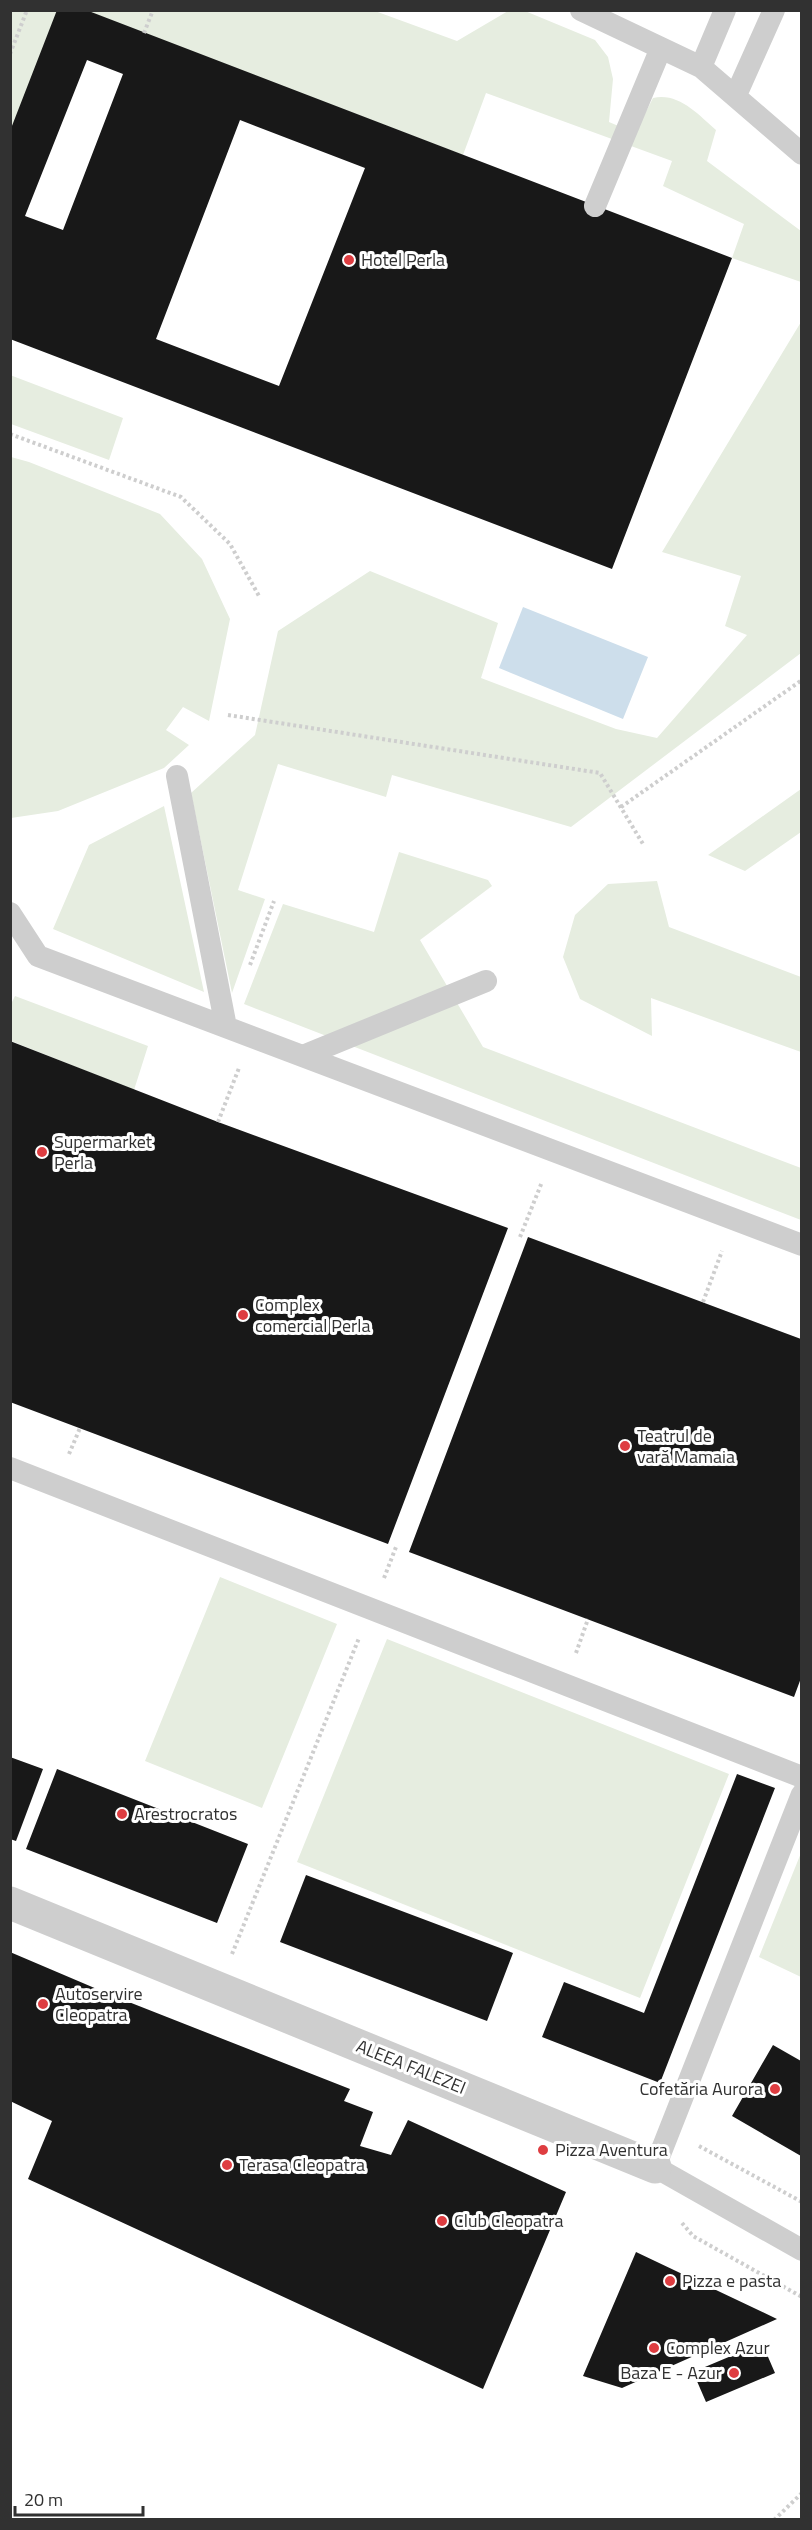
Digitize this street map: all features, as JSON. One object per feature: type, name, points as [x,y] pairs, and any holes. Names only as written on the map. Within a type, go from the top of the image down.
[{"type":"street","name":"ALEEA FALEZEI","points":[[10,1903],[655,2167]]},
{"type":"lane","points":[[581,10],[701,67],[801,152]]},
{"type":"lane","points":[[701,67],[725,10]]},
{"type":"lane","points":[[736,95],[774,10]]},
{"type":"lane","points":[[596,206],[661,48]]},
{"type":"lane","points":[[177,777],[226,1027]]},
{"type":"lane","points":[[10,913],[38,956],[801,1245]]},
{"type":"lane","points":[[303,1056],[486,981]]},
{"type":"lane","points":[[10,1468],[801,1778]]},
{"type":"lane","points":[[655,2167],[801,1794]]},
{"type":"lane","name":"ALEEA FALEZEI","points":[[655,2167],[801,2250]]},
{"type":"path","points":[[10,54],[27,10]]},
{"type":"path","points":[[144,33],[153,10]]},
{"type":"path","points":[[10,434],[181,497],[230,544],[259,596]]},
{"type":"path","points":[[621,807],[801,680]]},
{"type":"path","points":[[228,715],[600,773],[643,844]]},
{"type":"path","points":[[218,1122],[251,1037]]},
{"type":"path","points":[[520,1237],[529,1215]]},
{"type":"path","points":[[703,1302],[709,1285]]},
{"type":"path","points":[[72,1448],[80,1428]]},
{"type":"path","points":[[388,1568],[396,1547]]},
{"type":"path","points":[[582,1638],[588,1620]]},
{"type":"path","points":[[219,1988],[362,1633]]},
{"type":"path","points":[[669,2130],[801,2202]]},
{"type":"path","points":[[774,2520],[801,2493]]},
{"type":"shaded area","points":[[11,11],[57,11],[11,131]]},
{"type":"shaded area","points":[[86,11],[375,11],[457,41],[508,11],[525,11],[595,40],[608,57],[613,79],[609,122],[635,133],[653,98],[662,97],[679,101],[716,130],[707,161],[801,231],[801,282],[732,258],[744,224],[663,186],[672,161],[486,93],[463,155]]},
{"type":"shaded area","points":[[801,322],[801,653],[571,827],[392,775],[386,797],[278,764],[238,890],[265,899],[232,993],[191,793],[255,735],[278,631],[370,571],[498,623],[481,678],[616,729],[657,738],[747,635],[725,626],[741,576],[662,552]]},
{"type":"shaded area","points":[[10,375],[123,418],[109,460],[11,424]]},
{"type":"shaded area","points":[[11,457],[160,514],[202,559],[230,619],[209,721],[183,707],[166,730],[189,745],[164,768],[58,811],[11,818]]},
{"type":"shaded area","points":[[801,789],[801,832],[745,871],[708,855]]},
{"type":"shaded area","points":[[164,806],[204,992],[53,929],[89,845]]},
{"type":"shaded area","points":[[399,852],[488,880],[492,886],[420,940],[483,1047],[801,1168],[801,1220],[244,1004],[283,904],[374,932]]},
{"type":"shaded area","points":[[657,881],[669,927],[801,977],[801,1052],[651,998],[652,1036],[580,999],[563,957],[575,915],[608,884]]},
{"type":"shaded area","points":[[15,996],[148,1046],[134,1090],[11,1041],[10,1006]]},
{"type":"shaded area","points":[[220,1577],[337,1624],[262,1808],[145,1761]]},
{"type":"shaded area","points":[[387,1639],[729,1774],[640,1998],[297,1862]]},
{"type":"shaded area","points":[[801,1853],[801,1977],[759,1957]]},
{"type":"water","points":[[523,607],[648,657],[623,719],[499,668]]},
{"type":"building","points":[[57,10],[86,10],[732,258],[612,569],[10,339],[10,131]],"holes":[[[87,60],[123,74],[63,230],[25,216]],[[240,120],[365,168],[279,386],[156,339]]]},
{"type":"building","name":"Complex comercial Perla","points":[[10,1041],[218,1122],[508,1228],[388,1544],[10,1402]]},
{"type":"building","name":"Teatrul de vară Mamaia","points":[[528,1237],[801,1339],[801,1678],[794,1697],[409,1552]]},
{"type":"building","points":[[10,1757],[43,1769],[16,1841],[10,1839]]},
{"type":"building","points":[[57,1769],[248,1844],[217,1923],[26,1849]]},
{"type":"building","points":[[737,1774],[775,1788],[660,2083],[542,2037],[564,1982],[644,2013]]},
{"type":"building","points":[[306,1875],[513,1953],[487,2021],[280,1942]]},
{"type":"building","points":[[10,1952],[111,1995],[350,2089],[344,2101],[373,2112],[360,2146],[391,2155],[408,2120],[566,2192],[483,2389],[28,2179],[52,2121],[10,2101]]},
{"type":"building","name":"Cofetăria Aurora","points":[[773,2045],[801,2061],[801,2156],[732,2116]]},
{"type":"building","name":"Complex Azur","points":[[636,2252],[777,2319],[622,2388],[583,2376]]},
{"type":"building","name":"Baza E - Azur","points":[[762,2343],[775,2373],[706,2402],[693,2372]]},
{"type":"place","name":"Hotel Perla","points":[[349,260]]},
{"type":"place","name":"Supermarket Perla","points":[[42,1152]]},
{"type":"place","name":"Complex comercial Perla","points":[[243,1315]]},
{"type":"place","name":"Teatrul de vară Mamaia","points":[[625,1446]]},
{"type":"place","name":"Arestrocratos","points":[[122,1814]]},
{"type":"place","name":"Autoservire Cleopatra","points":[[43,2004]]},
{"type":"place","name":"Cofetăria Aurora","points":[[775,2089]]},
{"type":"place","name":"Pizza Aventura","points":[[543,2150]]},
{"type":"place","name":"Terasa Cleopatra","points":[[227,2165]]},
{"type":"place","name":"Club Cleopatra","points":[[442,2221]]},
{"type":"place","name":"Pizza e pasta","points":[[670,2281]]},
{"type":"place","name":"Complex Azur","points":[[654,2348]]},
{"type":"place","name":"Baza E - Azur","points":[[734,2373]]}]
